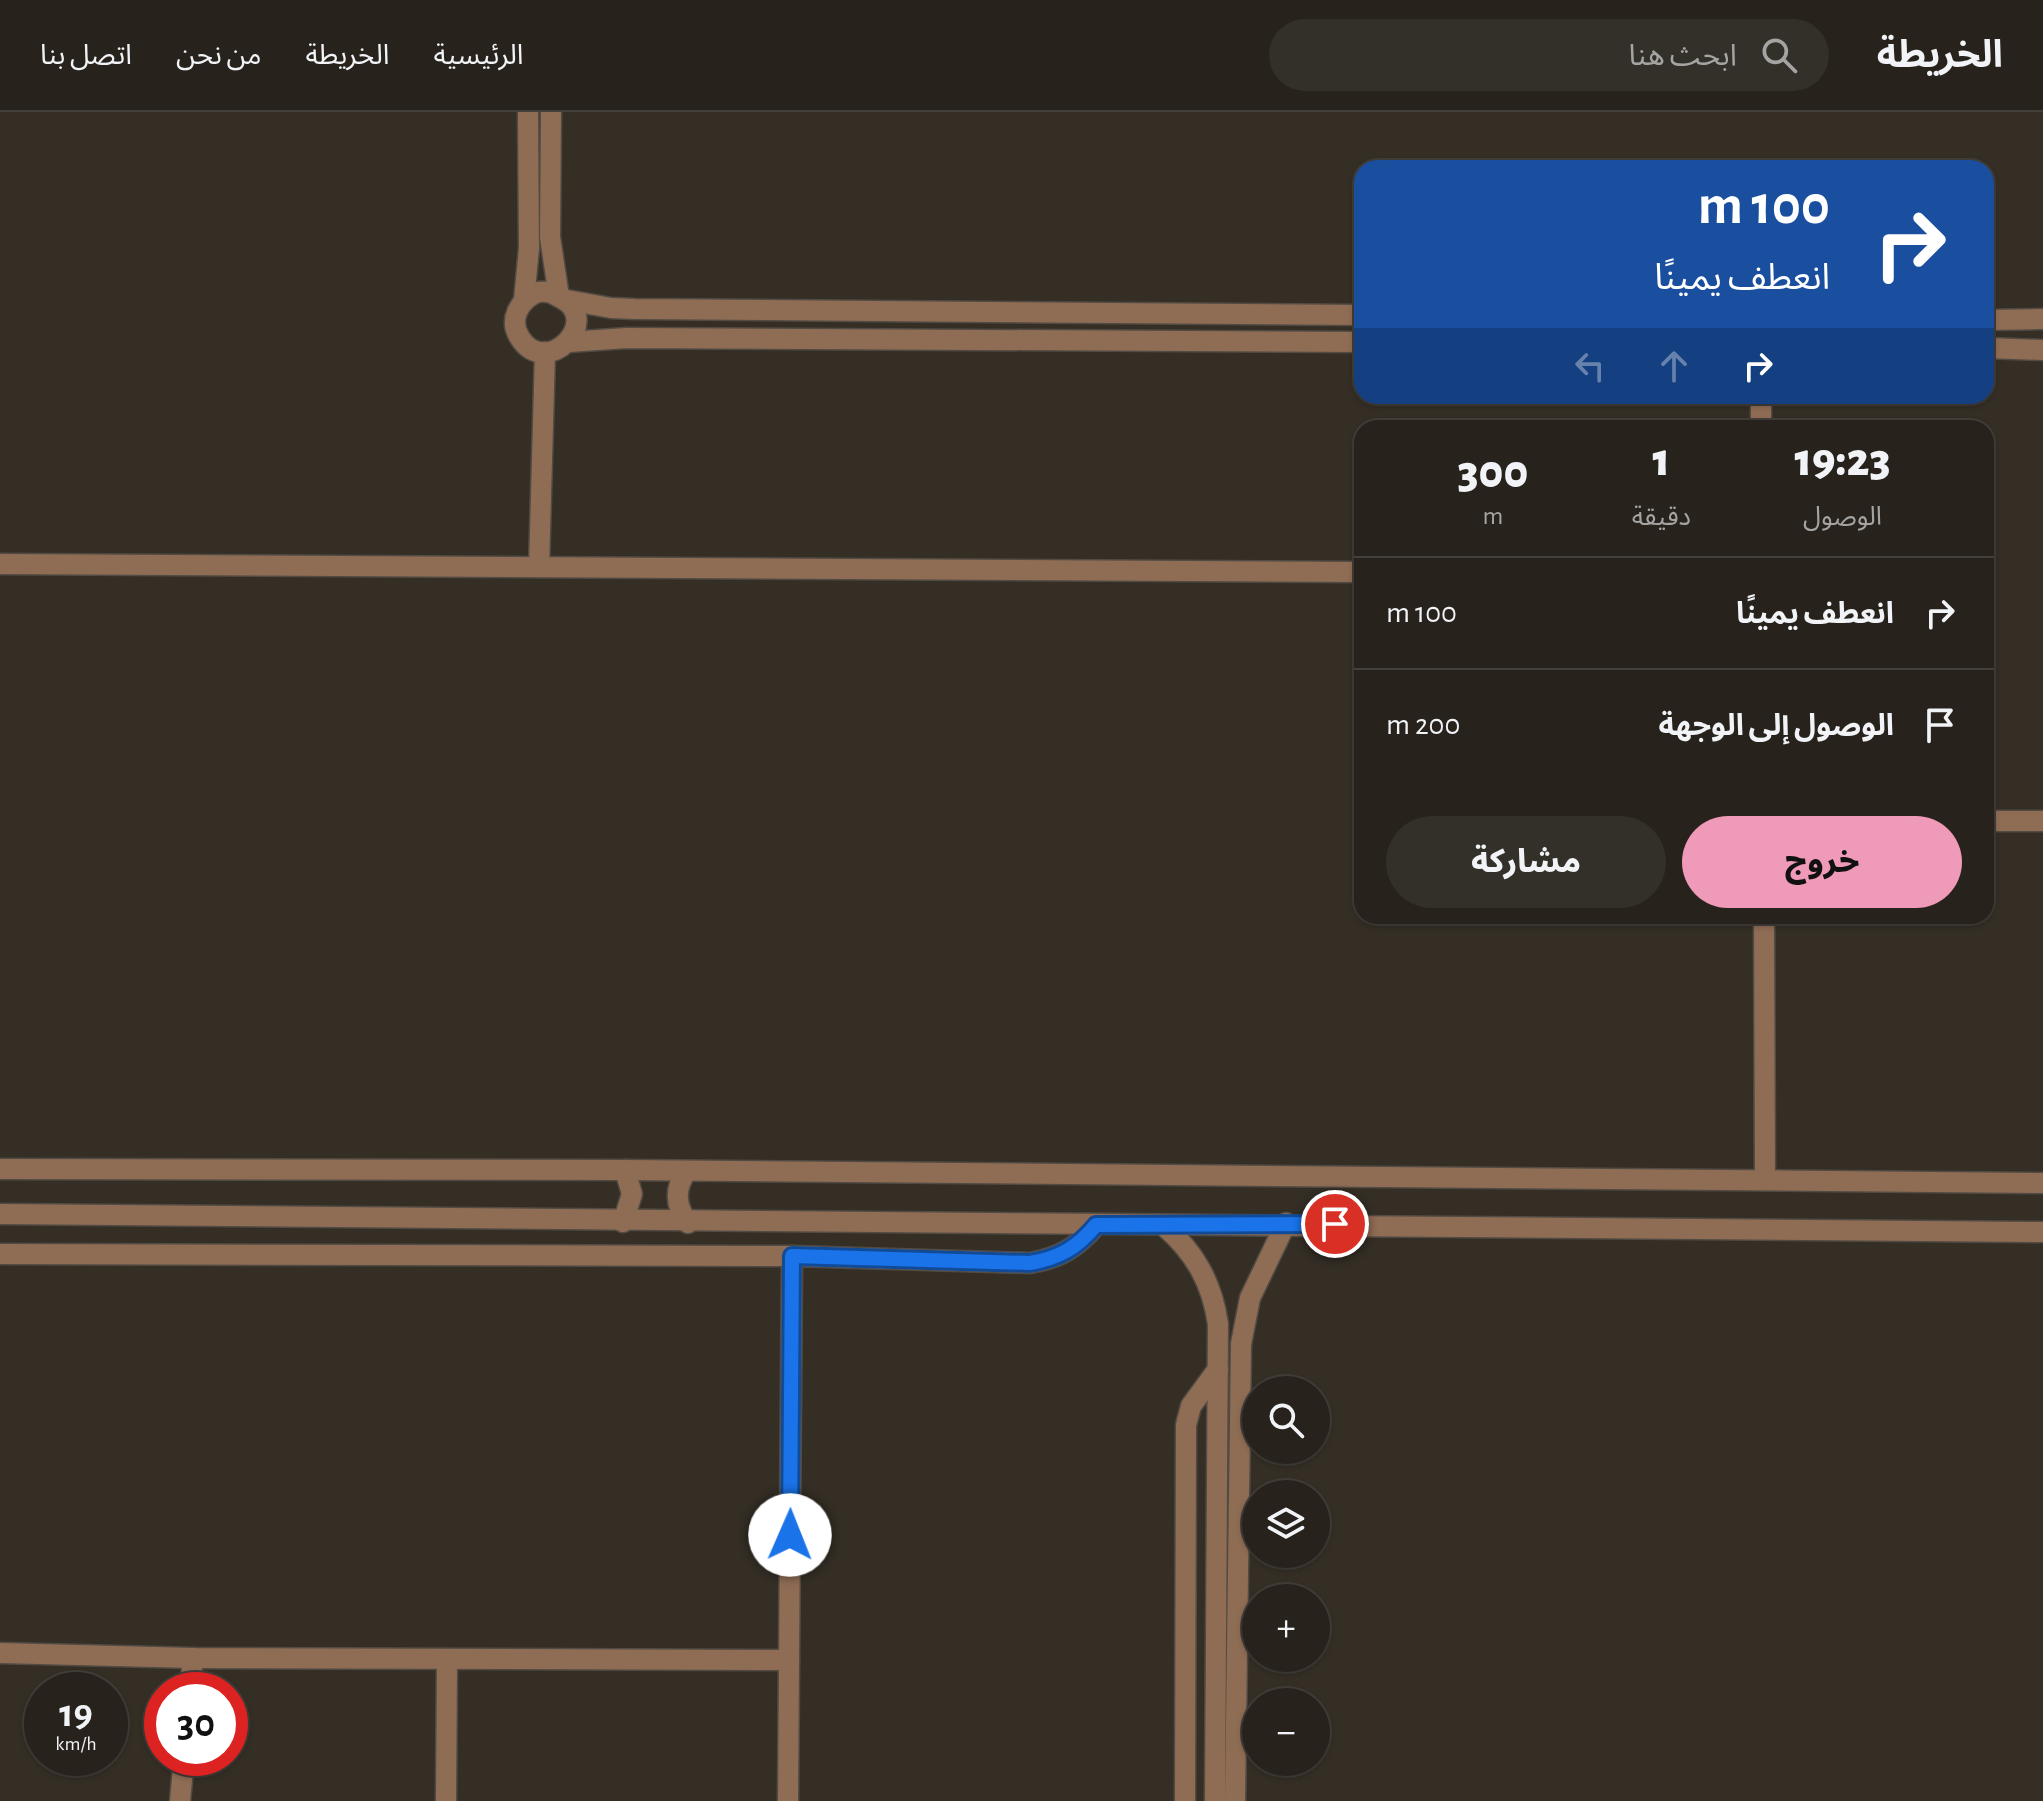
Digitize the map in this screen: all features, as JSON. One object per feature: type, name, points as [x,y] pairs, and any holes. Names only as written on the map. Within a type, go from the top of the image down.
[{"type":"street","points":[[528,112],[529,239],[524,300],[515,321],[519,336],[530,348],[545,352],[558,350],[569,342],[627,338],[1354,342]]},
{"type":"street","points":[[551,112],[550,237],[563,299]]},
{"type":"street","points":[[524,300],[545,291],[553,292],[572,306],[576,321],[569,342]]},
{"type":"street","points":[[563,299],[635,309],[1354,315]]},
{"type":"street","points":[[1994,320],[2043,319]]},
{"type":"street","points":[[1994,348],[2043,350]]},
{"type":"street","points":[[539,567],[545,352]]},
{"type":"street","points":[[0,564],[1354,572]]},
{"type":"street","points":[[1994,821],[2043,821]]},
{"type":"street","points":[[1764,924],[1765,1180]]},
{"type":"street","points":[[0,1169],[625,1170],[2043,1183]]},
{"type":"street","points":[[623,1222],[632,1194],[625,1170]]},
{"type":"street","points":[[687,1171],[678,1187],[677,1196],[682,1215],[688,1223]]},
{"type":"street","points":[[0,1214],[688,1223],[1286,1223],[2043,1232]]},
{"type":"street","points":[[1235,1801],[1241,1344],[1250,1298],[1286,1223]]},
{"type":"street","points":[[0,1254],[792,1256],[1030,1263],[1049,1260],[1067,1252],[1083,1241],[1096,1225]]},
{"type":"street","points":[[1163,1225],[1195,1258],[1210,1288],[1218,1324],[1215,1801]]},
{"type":"street","points":[[788,1801],[792,1256]]},
{"type":"street","points":[[1185,1801],[1186,1425],[1191,1406],[1218,1369]]},
{"type":"street","points":[[0,1653],[193,1658],[789,1660]]},
{"type":"street","points":[[192,1672],[193,1658]]},
{"type":"street","points":[[446,1801],[447,1659]]},
{"type":"street","points":[[180,1801],[182,1776]]},
{"type":"route","points":[[790,1535],[792,1256],[1030,1263],[1049,1260],[1067,1252],[1083,1241],[1096,1225],[1335,1224]]}]
